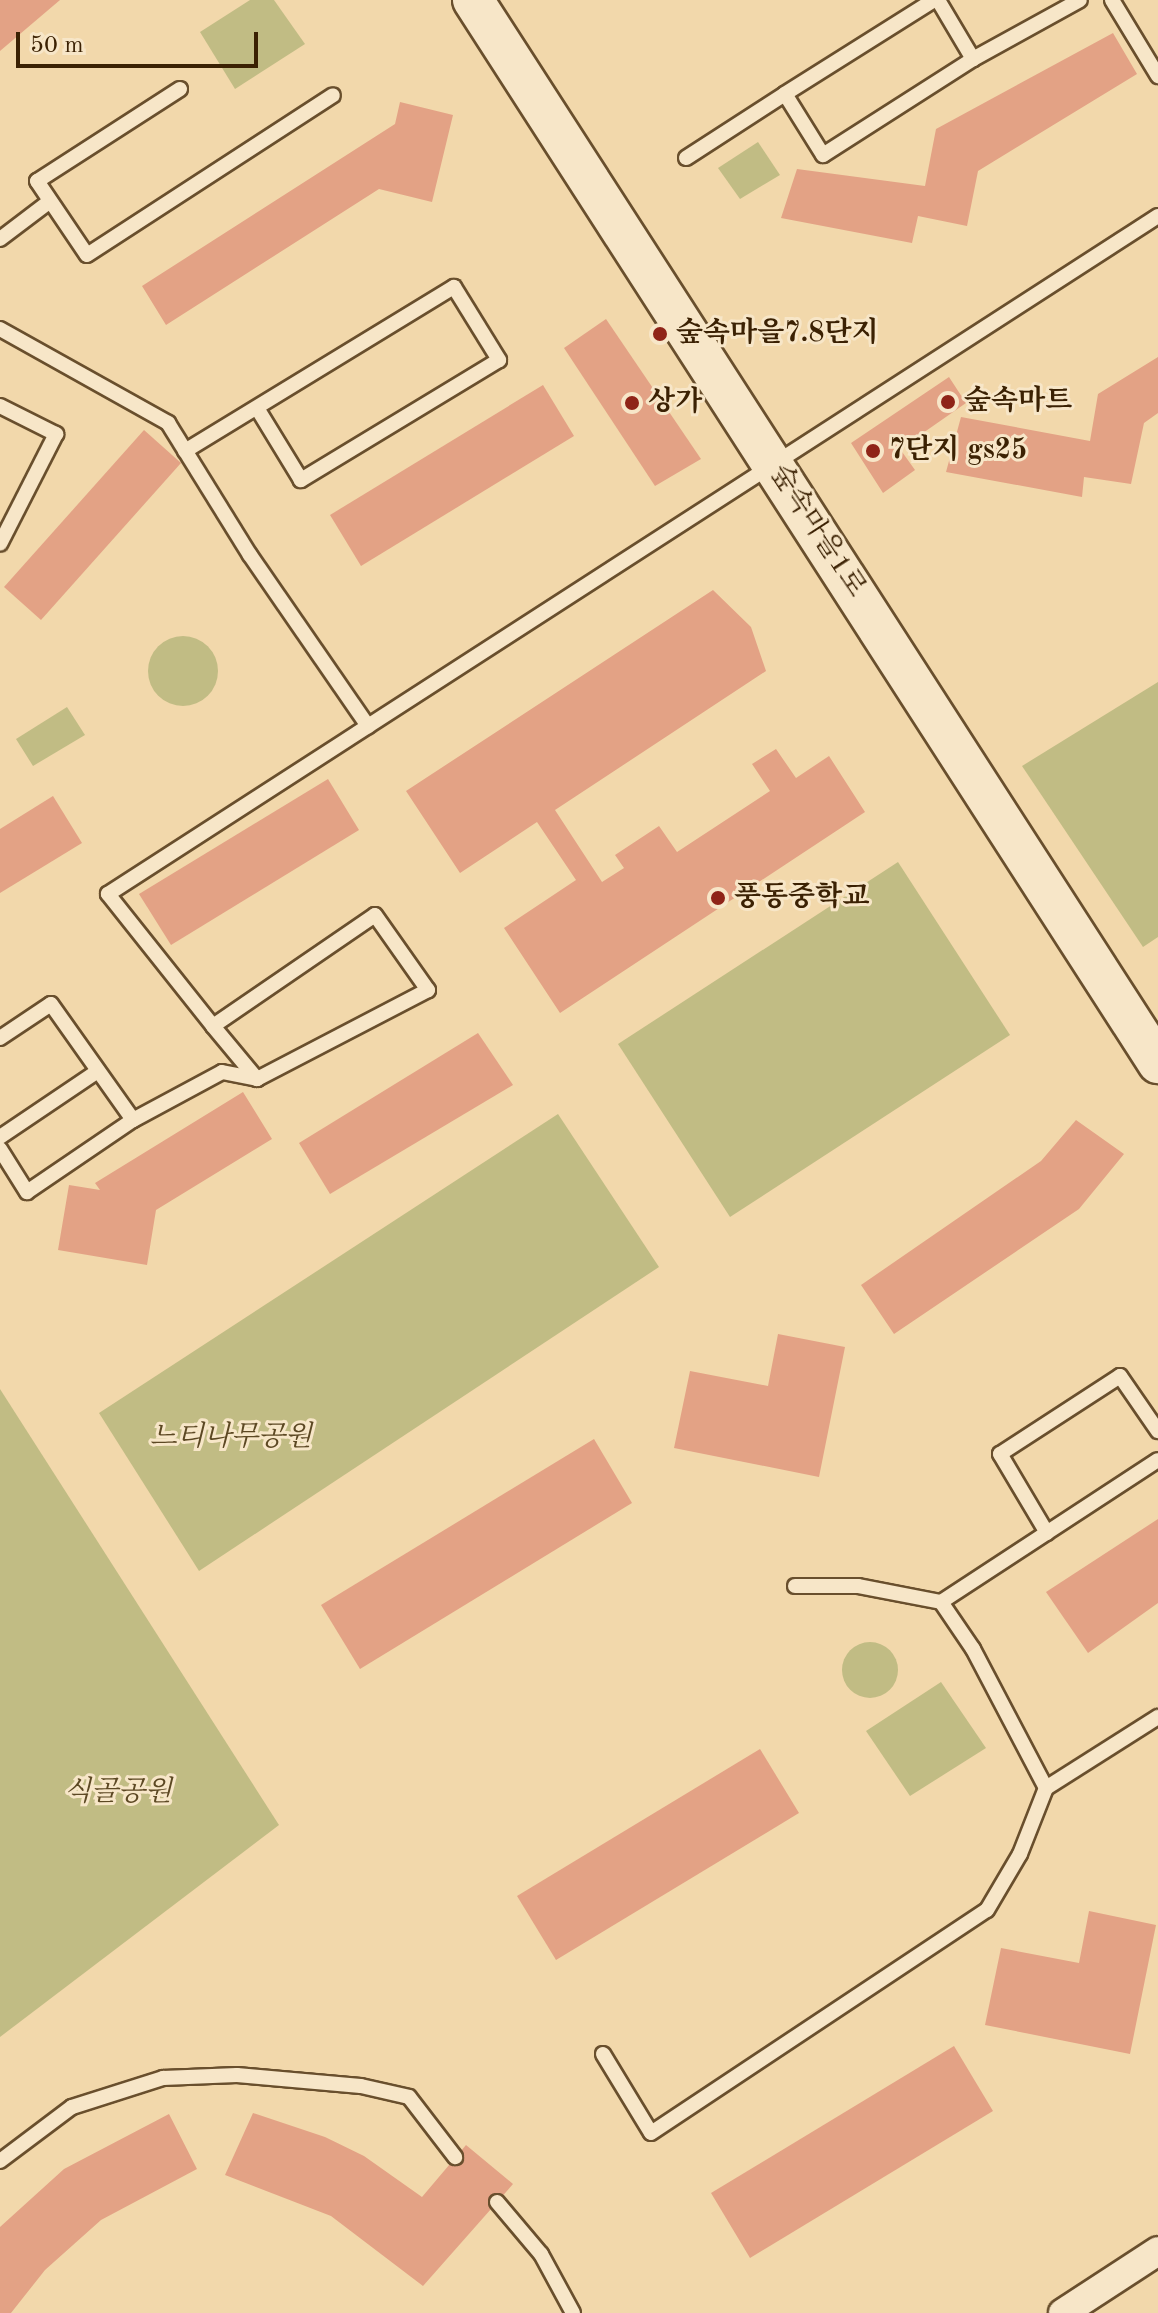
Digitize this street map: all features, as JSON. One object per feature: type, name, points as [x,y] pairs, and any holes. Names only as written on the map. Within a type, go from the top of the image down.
[{"type":"street","name":"숲속마을1로","points":[[473,0],[1158,1063]]},
{"type":"street","points":[[1063,2313],[1158,2251]]},
{"type":"lane","points":[[686,158],[936,0],[973,59]]},
{"type":"lane","points":[[785,94],[823,155],[973,59],[1080,0]]},
{"type":"lane","points":[[1112,0],[1158,76]]},
{"type":"lane","points":[[180,89],[37,181],[87,255],[333,95]]},
{"type":"lane","points":[[0,239],[49,202]]},
{"type":"lane","points":[[257,1079],[108,894],[1158,216]]},
{"type":"lane","points":[[185,451],[454,287],[499,360],[301,480],[257,408]]},
{"type":"lane","points":[[0,329],[168,423],[250,555],[368,726]]},
{"type":"lane","points":[[0,406],[56,434],[0,544]]},
{"type":"lane","points":[[0,1149],[27,1192],[133,1120],[222,1072],[257,1079],[428,990],[375,915],[213,1026]]},
{"type":"lane","points":[[0,1038],[51,1004],[133,1120]]},
{"type":"lane","points":[[0,1137],[98,1071]]},
{"type":"lane","points":[[1047,1533],[1000,1454],[1120,1376],[1158,1431]]},
{"type":"lane","points":[[795,1586],[858,1586],[941,1602],[1158,1460]]},
{"type":"lane","points":[[941,1602],[973,1649],[1046,1788]]},
{"type":"lane","points":[[603,2054],[651,2133],[987,1910],[1020,1854],[1046,1788],[1156,1723]]},
{"type":"lane","points":[[0,2161],[72,2107],[163,2078],[237,2075],[361,2086],[409,2097],[455,2157]]},
{"type":"lane","points":[[497,2202],[541,2254],[573,2313]]},
{"type":"green space","points":[[250,0],[274,0],[305,44],[235,89],[200,32]]},
{"type":"green space","points":[[758,142],[780,175],[740,199],[718,168]]},
{"type":"green space","points":[[183,636],[208,646],[218,671],[208,696],[183,706],[158,696],[148,671],[158,646]]},
{"type":"green space","points":[[1158,682],[1158,937],[1143,947],[1022,766]]},
{"type":"green space","points":[[67,707],[85,735],[33,766],[16,739]]},
{"type":"green space","points":[[898,862],[1010,1035],[730,1217],[618,1044]]},
{"type":"green space","name":"느티나무공원","points":[[558,1114],[659,1267],[199,1571],[99,1413]]},
{"type":"green space","name":"식골공원","points":[[0,1389],[279,1825],[0,2037]]},
{"type":"green space","points":[[870,1642],[890,1650],[898,1670],[890,1690],[870,1698],[850,1690],[842,1670],[850,1650]]},
{"type":"green space","points":[[941,1682],[986,1748],[910,1796],[866,1731]]},
{"type":"building","points":[[0,0],[60,0],[0,51]]},
{"type":"building","points":[[1113,33],[1137,74],[978,171],[967,226],[918,216],[912,243],[781,218],[797,169],[925,186],[936,129]]},
{"type":"building","points":[[400,102],[453,115],[432,202],[379,189],[166,325],[142,286],[395,124]]},
{"type":"building","name":"상가","points":[[606,319],[701,459],[655,486],[564,348]]},
{"type":"building","points":[[1158,357],[1158,413],[1144,423],[1131,484],[1084,477],[1082,497],[946,472],[961,417],[1090,441],[1098,394]]},
{"type":"building","points":[[949,377],[966,403],[900,449],[915,470],[883,493],[851,443]]},
{"type":"building","points":[[543,385],[574,436],[361,566],[330,515]]},
{"type":"building","points":[[144,430],[181,463],[41,620],[4,587]]},
{"type":"building","points":[[713,590],[751,627],[766,671],[555,810],[602,882],[624,868],[615,855],[659,826],[677,852],[770,791],[752,764],[776,749],[796,778],[829,756],[865,812],[560,1013],[504,928],[576,880],[537,822],[460,873],[406,791]]},
{"type":"building","points":[[328,779],[359,830],[171,945],[139,894]]},
{"type":"building","points":[[53,796],[82,843],[0,893],[0,829]]},
{"type":"building","points":[[478,1033],[513,1085],[330,1194],[299,1143]]},
{"type":"building","points":[[243,1092],[272,1139],[156,1210],[147,1265],[58,1250],[69,1185],[100,1190],[95,1183]]},
{"type":"building","points":[[1076,1120],[1124,1154],[1079,1209],[894,1334],[861,1285],[1041,1161]]},
{"type":"building","points":[[778,1334],[845,1347],[819,1477],[674,1448],[690,1371],[768,1386]]},
{"type":"building","points":[[594,1439],[632,1503],[360,1669],[321,1605]]},
{"type":"building","points":[[1158,1519],[1158,1603],[1088,1653],[1046,1592]]},
{"type":"building","points":[[760,1749],[799,1813],[556,1960],[517,1896]]},
{"type":"building","points":[[1089,1911],[1156,1925],[1130,2054],[985,2025],[1001,1948],[1079,1963]]},
{"type":"building","points":[[954,2046],[993,2111],[750,2258],[711,2193]]},
{"type":"building","points":[[253,2113],[325,2137],[364,2156],[422,2197],[466,2145],[513,2184],[423,2286],[331,2216],[225,2175]]},
{"type":"building","points":[[169,2114],[197,2169],[101,2220],[45,2270],[11,2313],[0,2313],[0,2227],[64,2169]]},
{"type":"place","name":"숲속마을7.8단지","points":[[660,334]]},
{"type":"place","name":"숲속마트","points":[[948,402]]},
{"type":"place","name":"상가","points":[[632,403]]},
{"type":"place","name":"7단지 gs25","points":[[873,451]]},
{"type":"place","name":"풍동중학교","points":[[718,898]]}]
